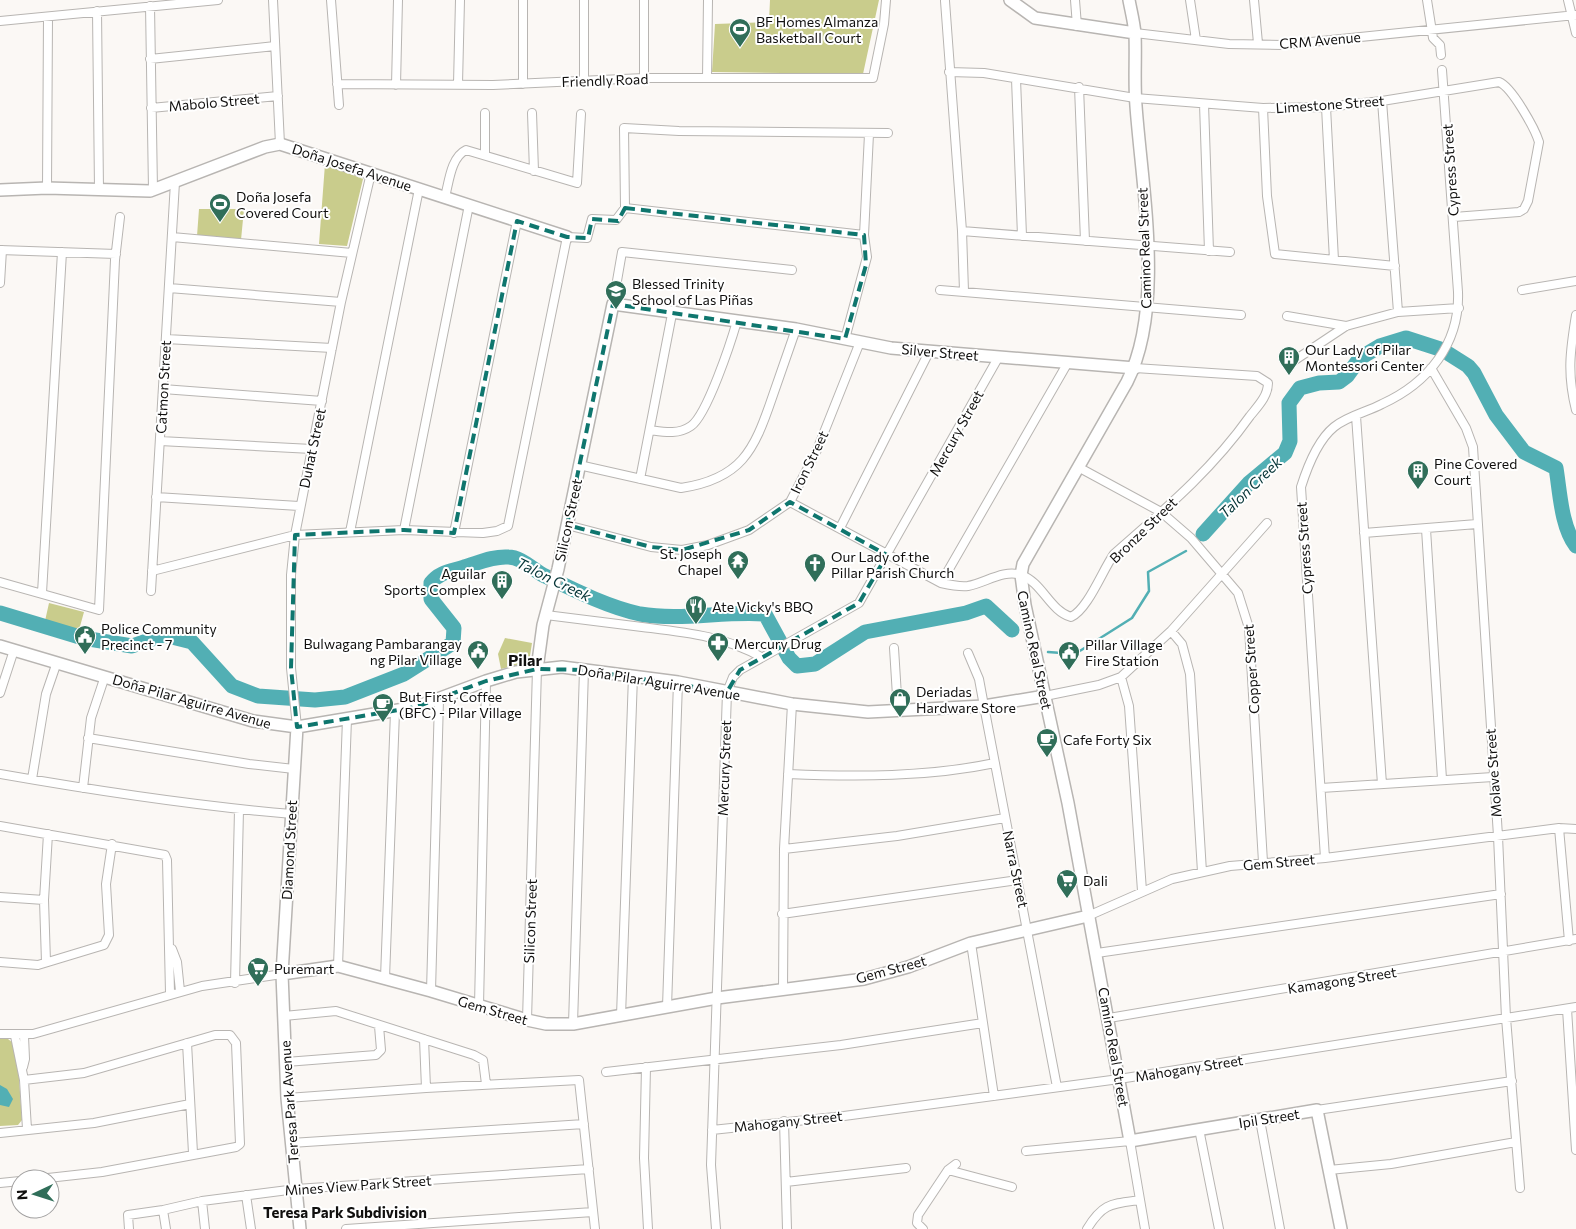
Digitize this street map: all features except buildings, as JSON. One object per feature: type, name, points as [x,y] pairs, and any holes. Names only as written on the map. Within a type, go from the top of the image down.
[{"type":"street","points":[[0,21],[218,0]]},
{"type":"street","points":[[273,0],[280,144]]},
{"type":"street","points":[[331,0],[339,105]]},
{"type":"street","points":[[396,84],[398,0]]},
{"type":"street","points":[[458,84],[460,0]]},
{"type":"street","points":[[523,0],[523,84]]},
{"type":"street","points":[[584,0],[584,79]]},
{"type":"street","points":[[644,0],[644,78]]},
{"type":"street","points":[[707,78],[708,0]]},
{"type":"street","name":"Friendly Road","points":[[337,84],[523,84],[584,79],[644,78],[873,78],[884,24],[886,0]]},
{"type":"street","name":"CRM Avenue","points":[[1010,0],[1035,18],[1077,26],[1229,44],[1258,43],[1282,45],[1574,14]]},
{"type":"street","points":[[1075,0],[1077,26]]},
{"type":"street","name":"Camino Real Street","points":[[1129,0],[1135,33],[1135,98],[1147,245],[1147,308],[1140,350],[1135,368],[1029,552],[1020,575],[1024,605],[1068,803],[1088,916],[1097,953],[1146,1229]]},
{"type":"street","points":[[1190,0],[1196,40]]},
{"type":"street","points":[[1254,0],[1258,43]]},
{"type":"street","points":[[1427,0],[1434,41],[1440,45],[1441,55]]},
{"type":"street","points":[[1568,0],[1574,14],[1576,33]]},
{"type":"street","points":[[945,1],[962,231],[964,291]]},
{"type":"street","points":[[150,6],[153,190]]},
{"type":"street","points":[[97,11],[99,190]]},
{"type":"street","points":[[47,188],[48,17]]},
{"type":"street","points":[[150,58],[275,46]]},
{"type":"street","name":"Cypress Street","points":[[1325,858],[1301,487],[1327,435],[1334,427],[1393,399],[1431,368],[1444,353],[1457,323],[1459,308],[1454,217],[1442,70]]},
{"type":"street","name":"Limestone Street","points":[[949,72],[984,73],[1079,87],[1135,98],[1263,108],[1326,107],[1382,101],[1494,82],[1503,84],[1532,125],[1539,142],[1528,201],[1524,210],[1513,213],[1454,217]]},
{"type":"street","points":[[1016,79],[1022,236]]},
{"type":"street","points":[[1079,87],[1085,241]]},
{"type":"street","name":"Mabolo Street","points":[[151,108],[278,96]]},
{"type":"street","points":[[1382,101],[1398,312]]},
{"type":"street","points":[[1204,104],[1209,251]]},
{"type":"street","points":[[1326,107],[1334,260]]},
{"type":"street","points":[[1263,108],[1267,196],[1275,254],[1395,266]]},
{"type":"street","points":[[485,113],[485,155]]},
{"type":"street","points":[[532,113],[534,171]]},
{"type":"street","points":[[445,197],[456,159],[461,152],[466,150],[577,183],[581,114]]},
{"type":"street","points":[[864,235],[625,208],[624,128],[888,133]]},
{"type":"street","points":[[845,339],[866,265],[867,250],[864,235],[869,134]]},
{"type":"street","name":"Doña Josefa Avenue","points":[[0,190],[47,188],[153,190],[265,147],[280,144],[567,237],[586,238],[592,219],[616,220],[625,208]]},
{"type":"street","name":"Duhat Street","points":[[297,726],[291,672],[291,575],[294,534],[352,253],[371,173]]},
{"type":"street","name":"Catmon Street","points":[[151,591],[175,182]]},
{"type":"street","points":[[350,532],[419,189]]},
{"type":"street","points":[[404,530],[469,205]]},
{"type":"street","points":[[0,582],[99,610],[116,254],[120,217]]},
{"type":"street","points":[[454,533],[517,220]]},
{"type":"street","points":[[962,231],[1230,252]]},
{"type":"street","points":[[152,571],[294,534],[404,530],[454,533],[497,531],[508,526],[567,237]]},
{"type":"street","points":[[172,238],[352,253]]},
{"type":"street","points":[[0,283],[1,250],[116,254]]},
{"type":"street","points":[[42,593],[62,252]]},
{"type":"street","name":"Silicon Street","points":[[527,1020],[537,669],[546,615],[557,574],[580,465],[622,252],[792,270]]},
{"type":"street","points":[[1522,290],[1576,281]]},
{"type":"street","points":[[169,288],[342,302]]},
{"type":"street","points":[[940,290],[1241,316]]},
{"type":"street","name":"Silver Street","points":[[613,304],[672,314],[796,329],[860,342],[929,352],[1067,364],[1258,376],[1268,383]]},
{"type":"street","points":[[1295,360],[1346,326],[1398,312],[1459,308]]},
{"type":"street","points":[[640,479],[672,314]]},
{"type":"street","points":[[1576,315],[1570,364],[1570,384],[1576,410]]},
{"type":"street","points":[[1287,316],[1346,326]]},
{"type":"street","points":[[650,430],[672,433],[692,425],[707,403],[737,321]]},
{"type":"street","points":[[580,465],[681,488],[698,485],[718,478],[735,467],[749,452],[760,434],[796,329]]},
{"type":"street","points":[[166,338],[332,348]]},
{"type":"street","name":"Iron Street","points":[[567,525],[651,546],[682,550],[708,545],[749,530],[790,502],[816,450],[860,342]]},
{"type":"street","points":[[840,528],[929,352]]},
{"type":"street","name":"Mercury Street","points":[[716,1229],[712,1130],[727,692],[733,677],[740,670],[859,603],[998,358]]},
{"type":"street","points":[[941,583],[1067,364]]},
{"type":"street","name":"Molave Street","points":[[1431,368],[1470,437],[1473,447],[1498,836],[1506,1018],[1520,1188]]},
{"type":"street","name":"Bronze Street","points":[[1020,575],[1031,582],[1064,615],[1071,617],[1079,613],[1114,554],[1202,476],[1264,397],[1268,390],[1268,383]]},
{"type":"street","points":[[163,389],[322,401]]},
{"type":"street","points":[[1356,416],[1382,784]]},
{"type":"street","points":[[160,441],[312,449]]},
{"type":"street","name":"Copper Street","points":[[1078,467],[1161,512],[1191,538],[1238,593],[1249,628],[1263,862]]},
{"type":"street","points":[[156,497],[299,506]]},
{"type":"street","points":[[790,502],[941,583],[966,586],[1003,575],[1020,575]]},
{"type":"street","name":"Doña Pilar Aguirre Avenue","points":[[0,646],[253,721],[297,726],[395,712],[439,700],[486,681],[537,669],[562,667],[678,682],[792,704],[851,711],[898,712],[984,706],[1081,690],[1122,677],[1171,631],[1267,523]]},
{"type":"street","points":[[1364,533],[1477,524]]},
{"type":"street","points":[[1426,529],[1442,779]]},
{"type":"street","points":[[546,615],[674,631],[729,642],[761,657]]},
{"type":"street","points":[[1171,631],[1182,644],[1190,674],[1202,872]]},
{"type":"street","points":[[894,648],[898,712]]},
{"type":"street","points":[[0,693],[14,650]]},
{"type":"street","name":"Narra Street","points":[[968,654],[978,679],[984,706],[1057,1087]]},
{"type":"street","points":[[32,779],[46,694],[57,662]]},
{"type":"street","points":[[573,1024],[584,670]]},
{"type":"street","points":[[83,788],[88,738],[94,706],[105,676]]},
{"type":"street","points":[[621,1016],[633,676]]},
{"type":"street","points":[[1122,677],[1129,706],[1142,891]]},
{"type":"street","points":[[478,1006],[486,681]]},
{"type":"street","points":[[668,1007],[678,682]]},
{"type":"street","points":[[431,991],[439,700]]},
{"type":"street","points":[[783,989],[782,914],[784,849],[792,704]]},
{"type":"street","points":[[385,978],[395,712]]},
{"type":"street","points":[[338,966],[347,719]]},
{"type":"street","name":"Diamond Street","points":[[282,974],[297,726]]},
{"type":"street","points":[[88,738],[248,764],[294,769]]},
{"type":"street","points":[[788,774],[883,775],[995,763]]},
{"type":"street","points":[[0,774],[83,788],[240,810],[292,814]]},
{"type":"street","points":[[1321,788],[1494,777]]},
{"type":"street","points":[[235,983],[240,810]]},
{"type":"street","points":[[784,849],[897,836],[1005,818]]},
{"type":"street","points":[[0,826],[165,854],[170,945],[170,994]]},
{"type":"street","points":[[1559,828],[1572,940]]},
{"type":"street","name":"Gem Street","points":[[0,1034],[24,1036],[46,1032],[202,986],[235,983],[338,966],[431,991],[527,1020],[546,1024],[573,1024],[716,998],[870,978],[908,967],[971,943],[1088,916],[1172,879],[1202,872],[1263,862],[1325,858],[1559,828],[1576,829]]},
{"type":"street","points":[[46,962],[44,900],[48,834]]},
{"type":"street","points":[[0,962],[31,965],[104,945],[108,940],[106,884],[112,844]]},
{"type":"street","points":[[782,914],[1018,880]]},
{"type":"street","points":[[1097,953],[1501,894]]},
{"type":"street","points":[[0,897],[44,900]]},
{"type":"street","name":"Kamagong Street","points":[[1109,1018],[1504,953],[1572,940]]},
{"type":"street","points":[[971,943],[994,1096]]},
{"type":"street","points":[[170,945],[177,962],[180,991]]},
{"type":"street","name":"Teresa Park Avenue","points":[[282,974],[291,1143],[300,1229]]},
{"type":"street","name":"Mahogany Street","points":[[712,1130],[1119,1079],[1576,1007]]},
{"type":"street","points":[[1567,1009],[1576,1150]]},
{"type":"street","points":[[284,1016],[336,1011],[478,1056],[484,1065],[486,1084]]},
{"type":"street","points":[[606,1072],[714,1058],[841,1045],[983,1023]]},
{"type":"street","points":[[286,1062],[376,1055],[381,1050],[379,1026]]},
{"type":"street","points":[[24,1080],[84,1073],[215,1035],[230,1035],[236,1043],[240,1144],[236,1147],[102,1172],[60,1177]]},
{"type":"street","points":[[14,1036],[18,1059],[23,1067]]},
{"type":"street","points":[[24,1036],[25,1059],[23,1067],[27,1130]]},
{"type":"street","points":[[424,1040],[426,1088]]},
{"type":"street","points":[[187,1043],[193,1154]]},
{"type":"street","points":[[646,1068],[644,1158],[648,1229]]},
{"type":"street","points":[[288,1098],[486,1084],[580,1080],[595,1229]]},
{"type":"street","name":"Ipil Street","points":[[1026,1151],[1130,1141],[1317,1110],[1512,1081]]},
{"type":"street","points":[[0,1133],[94,1123],[190,1104]]},
{"type":"street","points":[[1317,1110],[1341,1229]]},
{"type":"street","points":[[1260,1120],[1280,1229]]},
{"type":"street","points":[[784,1121],[787,1229]]},
{"type":"street","points":[[291,1143],[584,1124]]},
{"type":"street","points":[[1199,1129],[1219,1229]]},
{"type":"street","points":[[1329,1170],[1391,1164],[1516,1142]]},
{"type":"street","points":[[924,1229],[917,1223],[918,1215],[948,1170],[956,1164]]},
{"type":"street","points":[[786,1182],[906,1168]]},
{"type":"street","name":"Mines View Park Street","points":[[130,1229],[128,1215],[246,1195],[296,1189],[589,1169]]},
{"type":"street","points":[[948,1170],[1012,1186]]},
{"type":"street","points":[[246,1195],[251,1229]]},
{"type":"street","points":[[1087,1229],[1102,1208],[1112,1204],[1140,1200]]},
{"type":"street","points":[[202,1201],[205,1229]]},
{"type":"street","points":[[163,1210],[166,1229]]},
{"type":"street","points":[[346,1229],[593,1212]]},
{"type":"highlighted area","points":[[625,208],[864,235],[866,265],[845,339],[613,304],[567,525],[651,547],[682,550],[749,530],[790,502],[887,555],[859,603],[740,670],[727,692],[584,670],[537,669],[486,681],[416,707],[297,727],[291,668],[295,535],[404,530],[454,533],[517,221],[567,237],[588,238],[592,219],[618,221]]},
{"type":"green space","points":[[770,0],[879,0],[863,74],[712,72],[715,24],[769,22]]},
{"type":"green space","points":[[325,164],[363,179],[347,246],[319,244]]},
{"type":"green space","name":"Doña Josefa Covered Court","points":[[199,209],[244,209],[241,240],[197,236]]},
{"type":"green space","points":[[49,603],[84,612],[79,630],[45,621]]},
{"type":"green space","points":[[505,638],[532,643],[529,662],[501,669],[498,654]]},
{"type":"green space","points":[[0,1038],[8,1039],[13,1043],[18,1064],[22,1120],[18,1125],[0,1126]]},
{"type":"water","points":[[0,1085],[7,1089],[13,1099],[9,1107],[0,1105]]},
{"type":"waterway","name":"Talon Creek","points":[[1203,534],[1249,483],[1285,453],[1290,441],[1289,403],[1300,388],[1319,383],[1339,382],[1347,376],[1360,358],[1380,346],[1406,338],[1440,349]]},
{"type":"waterway","name":"Talon Creek","points":[[1449,354],[1468,366],[1474,373],[1496,415],[1524,452],[1556,468],[1564,519],[1576,546]]},
{"type":"waterway","name":"Talon Creek","points":[[1048,652],[1075,654],[1132,618],[1149,591],[1148,572],[1186,551]]},
{"type":"waterway","name":"Talon Creek","points":[[0,613],[83,638],[132,646],[164,635],[192,642],[232,686],[258,696],[315,700],[345,697],[404,674],[453,643],[454,628],[431,599],[431,583],[438,576],[446,572],[502,557],[518,559],[545,576],[579,592],[604,603],[640,614],[671,617],[749,613],[765,614],[789,658],[797,666],[815,664],[865,632],[966,613],[986,606],[1012,630]]},
{"type":"place","name":"BF Homes Almanza Basketball Court","points":[[740,48]]},
{"type":"place","name":"Doña Josefa Covered Court","points":[[220,223]]},
{"type":"place","name":"Blessed Trinity School of Las Piñas","points":[[616,310]]},
{"type":"place","name":"Our Lady of Pilar Montessori Center","points":[[1289,376]]},
{"type":"place","name":"Pine Covered Court","points":[[1418,490]]},
{"type":"place","name":"St. Joseph Chapel","points":[[738,580]]},
{"type":"place","name":"Our Lady of the Pillar Parish Church","points":[[815,583]]},
{"type":"place","name":"Aguilar Sports Complex","points":[[502,600]]},
{"type":"place","name":"Ate Vicky's BBQ","points":[[696,625]]},
{"type":"place","name":"Police Community Precinct - 7","points":[[85,655]]},
{"type":"place","name":"Mercury Drug","points":[[718,662]]},
{"type":"place","name":"Bulwagang Pambarangay ng Pilar Village","points":[[478,670]]},
{"type":"place","name":"Pillar Village Fire Station","points":[[1069,671]]},
{"type":"place","name":"Deriadas Hardware Store","points":[[900,718]]},
{"type":"place","name":"But First, Coffee (BFC) - Pilar Village","points":[[383,723]]},
{"type":"place","name":"Cafe Forty Six","points":[[1047,758]]},
{"type":"place","name":"Dali","points":[[1067,899]]},
{"type":"place","name":"Puremart","points":[[258,987]]},
{"type":"district","name":"Pilar","points":[[525,659]]},
{"type":"district","name":"Teresa Park Subdivision","points":[[345,1212]]}]
